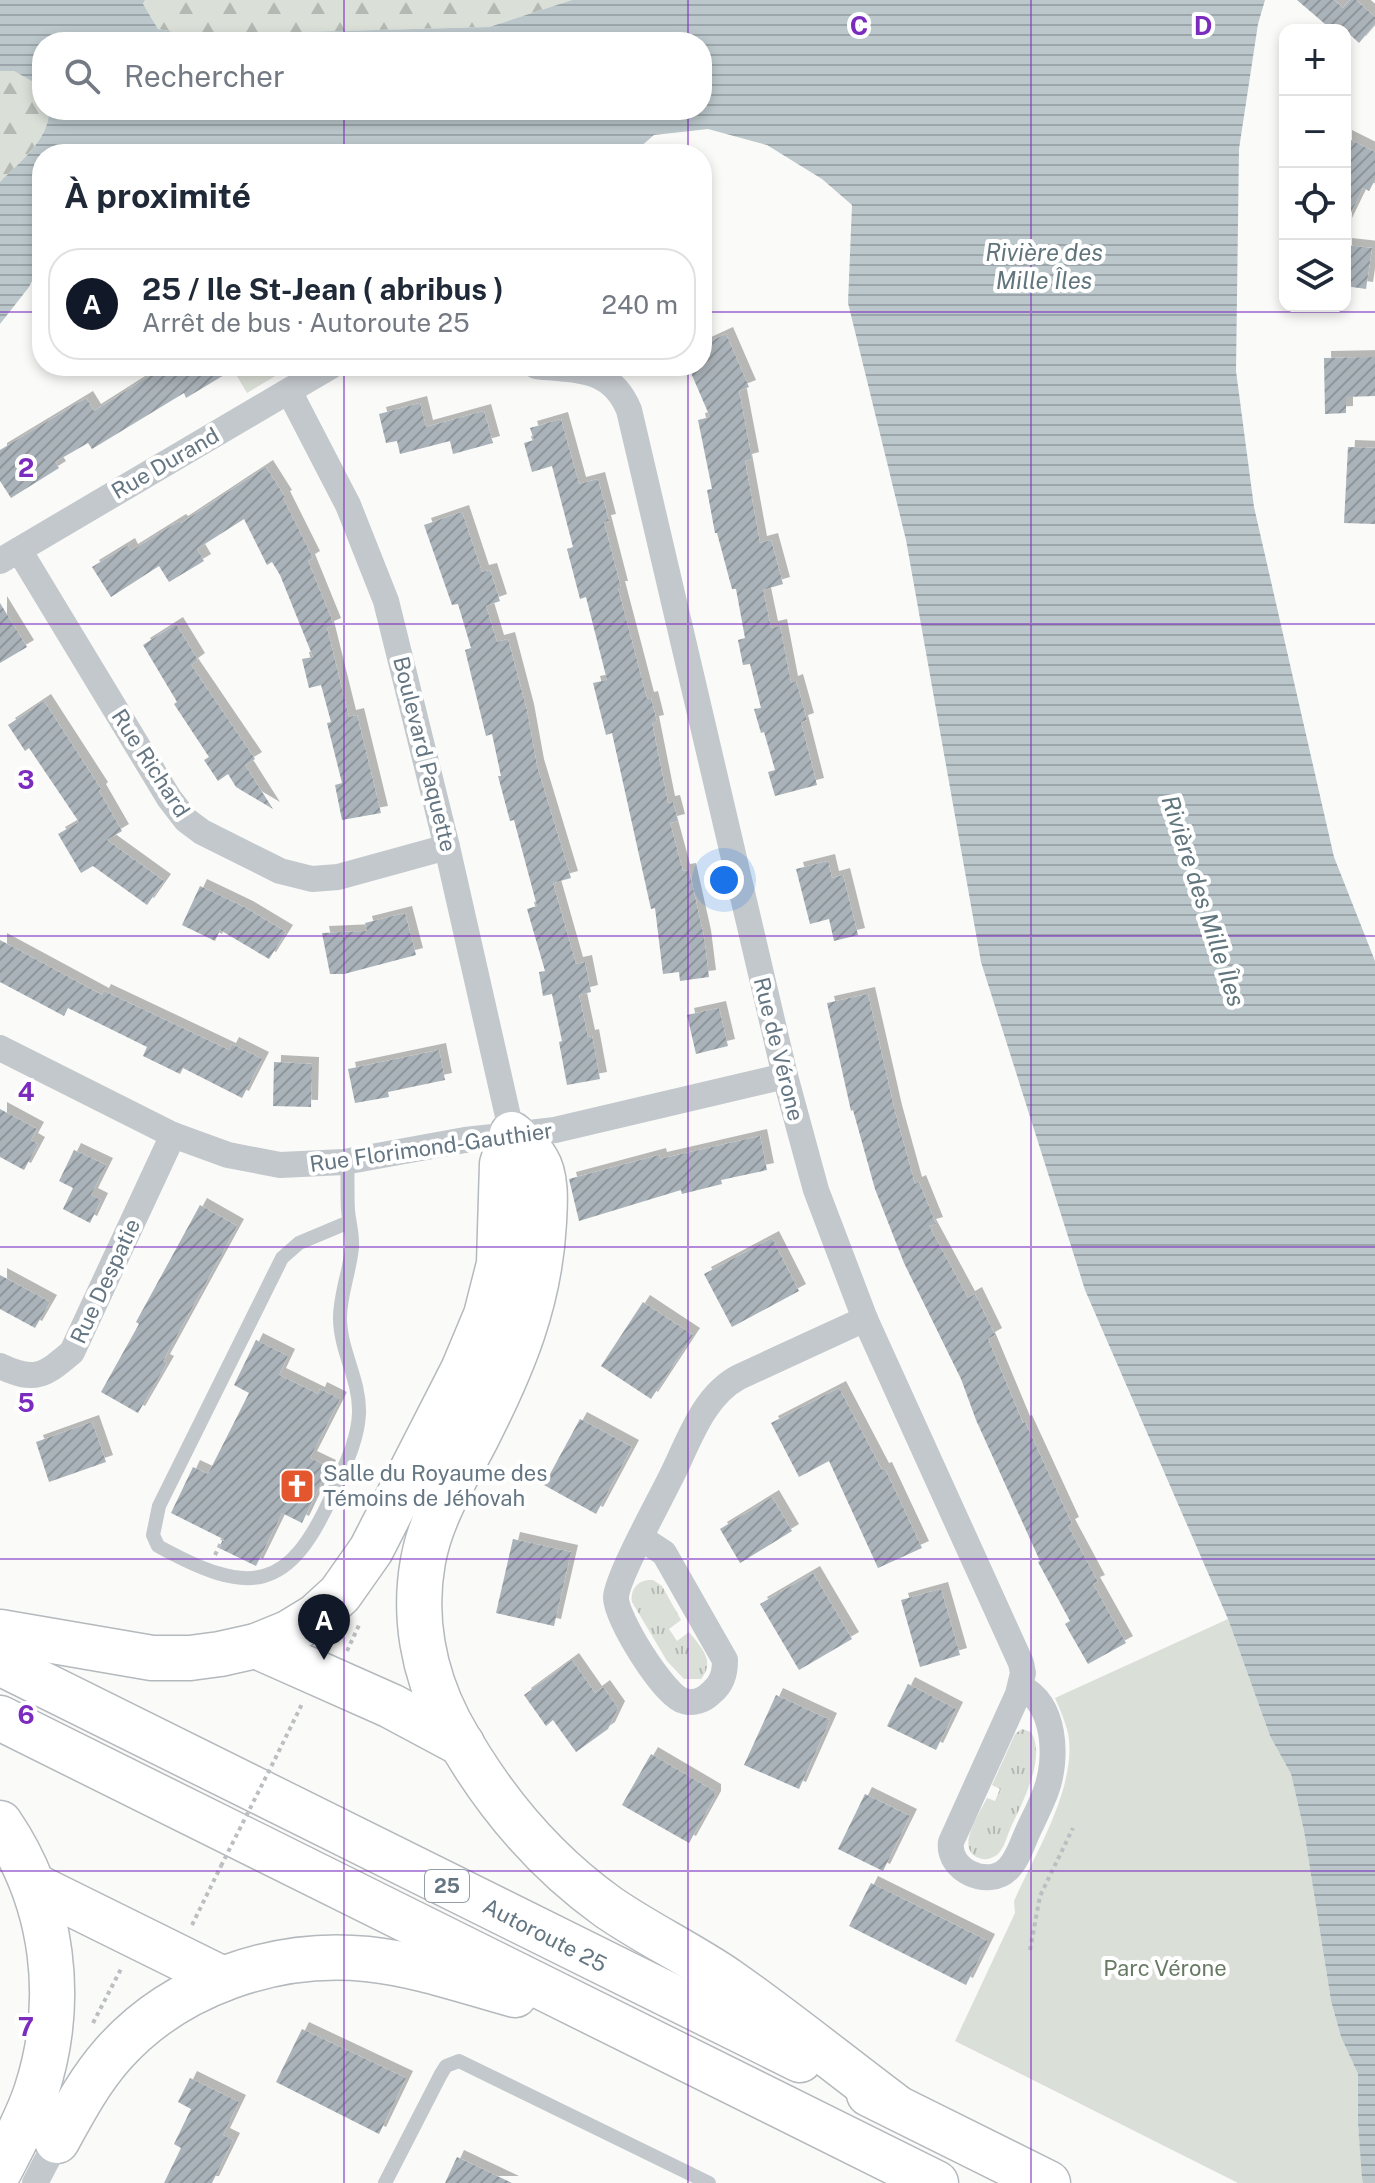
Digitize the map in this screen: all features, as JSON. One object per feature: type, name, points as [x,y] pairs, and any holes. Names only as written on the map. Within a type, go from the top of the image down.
[{"type":"highway","points":[[0,1632],[152,1658],[207,1656],[256,1646],[288,1633],[316,1616],[351,1580],[384,1525],[480,1332],[495,1282],[501,1242],[502,1164],[512,1134],[537,1159],[540,1167],[544,1214],[537,1285],[527,1326],[507,1374],[439,1512],[429,1540],[421,1576],[419,1613],[426,1661],[441,1706],[486,1783],[520,1826],[579,1884],[634,1923],[727,1980],[896,2107]]},
{"type":"highway","points":[[256,1646],[391,1706],[462,1744]]},
{"type":"highway","name":"Autoroute 25","points":[[0,1663],[1048,2183]]},
{"type":"highway","name":"25","points":[[0,1718],[936,2183]]},
{"type":"highway","points":[[0,1823],[35,1886],[51,1951],[52,1989],[50,2029],[37,2090],[0,2170]]},
{"type":"highway","points":[[35,1886],[223,1979]]},
{"type":"highway","points":[[57,2141],[84,2092],[115,2051],[154,2018],[198,1990],[262,1967],[329,1957],[369,1959],[599,2017]]},
{"type":"street","name":"Rue Durand","points":[[10,555],[314,376]]},
{"type":"street","name":"Rue de Vérone","points":[[600,376],[614,384],[624,397],[633,424],[785,1076],[816,1190],[865,1319],[1018,1653],[1023,1673],[1020,1687]]},
{"type":"street","name":"Boulevard Paquette","points":[[289,391],[333,473],[375,571],[400,653],[512,1134]]},
{"type":"street","name":"Rue Richard","points":[[10,555],[169,798],[194,827],[280,871],[312,879],[338,877],[447,847]]},
{"type":"street","name":"Rue Florimond-Gauthier","points":[[0,1048],[173,1135],[220,1153],[262,1163],[302,1165],[347,1162],[512,1134],[555,1130],[785,1076]]},
{"type":"street","name":"Rue Despatie","points":[[0,1366],[38,1376],[50,1372],[72,1352],[173,1135]]},
{"type":"street","points":[[641,1538],[664,1553],[725,1660],[720,1684],[699,1701],[685,1702],[671,1693],[618,1609],[616,1592],[641,1538],[705,1410],[720,1389],[739,1377],[865,1319]]},
{"type":"street","points":[[1020,1687],[1030,1691],[1041,1702],[1048,1722],[1052,1764],[1049,1779],[1015,1861],[1001,1875],[983,1877],[957,1864],[950,1850],[951,1842],[1020,1687]]},
{"type":"street","points":[[35,2183],[57,2141]]},
{"type":"lane","points":[[347,1162],[352,1247],[340,1332],[358,1395],[357,1428],[346,1461],[314,1532],[290,1561],[261,1577],[226,1578],[158,1546],[153,1535],[159,1506],[282,1258],[299,1243],[349,1222]]},
{"type":"lane","points":[[385,2183],[441,2074],[446,2066],[459,2061],[709,2183]]},
{"type":"path","points":[[213,1560],[223,1539]]},
{"type":"path","points":[[192,1924],[301,1707]]},
{"type":"path","points":[[1030,1950],[1040,1896],[1073,1828]]},
{"type":"green space","points":[[145,0],[572,0],[489,27],[302,32],[174,32],[158,29],[143,4]]},
{"type":"green space","points":[[0,71],[14,71],[32,81],[32,120],[48,121],[39,141],[32,144],[32,149],[24,159],[0,182]]},
{"type":"green space","points":[[237,376],[275,376],[247,393]]},
{"type":"green space","points":[[653,1580],[662,1586],[681,1620],[669,1629],[677,1641],[689,1632],[705,1654],[707,1666],[701,1679],[684,1679],[667,1661],[632,1602],[636,1586]]},
{"type":"green space","name":"Parc Vérone","points":[[1228,1619],[1270,1736],[1291,1774],[1304,1831],[1331,2001],[1341,2037],[1358,2074],[1363,2183],[1238,2183],[955,2041],[1015,1913],[1014,1901],[1061,1797],[1067,1775],[1068,1733],[1055,1698]]},
{"type":"green space","points":[[1022,1729],[1031,1732],[1035,1742],[1035,1767],[1031,1780],[1002,1849],[993,1857],[981,1859],[969,1847],[971,1830],[987,1798],[995,1801],[1000,1789],[992,1785],[1015,1734]]},
{"type":"water","name":"Rivière des Mille Îles","points":[[0,0],[145,0],[143,4],[158,29],[174,32],[32,32],[32,81],[14,71],[0,71]]},
{"type":"water","name":"Rivière des Mille Îles","points":[[572,0],[1265,0],[1258,24],[1239,149],[1236,371],[1254,507],[1334,857],[1375,961],[1375,2183],[1363,2183],[1358,2074],[1341,2037],[1331,2001],[1304,1831],[1291,1774],[1270,1736],[1228,1619],[1085,1290],[981,962],[906,540],[848,303],[852,205],[822,179],[767,145],[708,129],[654,135],[644,144],[36,144],[48,121],[712,120],[712,32],[302,32],[489,27]]},
{"type":"water","name":"Rivière des Mille Îles","points":[[32,149],[32,281],[0,324],[0,182]]},
{"type":"building","points":[[1297,0],[1334,0],[1343,8],[1350,0],[1356,0],[1375,17],[1375,24],[1359,43],[1351,36],[1351,24],[1325,24]]},
{"type":"building","points":[[1351,140],[1375,152],[1375,180],[1369,191],[1363,188],[1351,213]]},
{"type":"building","points":[[1351,246],[1372,248],[1366,289],[1351,287]]},
{"type":"building","points":[[726,334],[749,387],[739,391],[752,459],[745,461],[760,543],[771,540],[783,584],[763,590],[771,628],[780,626],[791,683],[796,681],[807,720],[801,722],[817,785],[775,796],[768,772],[775,770],[754,709],[761,708],[750,664],[743,665],[738,640],[745,638],[736,589],[732,589],[715,533],[707,490],[712,489],[698,420],[710,417],[692,376],[712,376],[712,340]]},
{"type":"building","points":[[1375,357],[1375,396],[1346,397],[1346,413],[1325,414],[1324,358]]},
{"type":"building","points":[[149,376],[222,376],[186,398],[184,393],[92,449],[88,443],[55,462],[59,468],[11,498],[0,481],[0,450],[86,398],[94,411]]},
{"type":"building","points":[[420,403],[426,427],[484,411],[493,443],[453,454],[450,441],[400,454],[397,441],[386,443],[379,414]]},
{"type":"building","points":[[561,419],[579,484],[598,479],[609,521],[604,522],[621,588],[618,588],[647,699],[651,698],[657,722],[652,723],[668,803],[673,802],[678,821],[670,823],[683,871],[689,870],[704,937],[709,977],[680,981],[679,972],[663,974],[655,908],[651,909],[612,733],[606,735],[593,683],[607,680],[586,597],[580,599],[567,549],[573,547],[552,466],[532,472],[524,443],[534,440],[530,428]]},
{"type":"building","points":[[1348,447],[1375,448],[1375,524],[1344,523]]},
{"type":"building","points":[[266,467],[285,497],[313,558],[308,561],[334,625],[327,628],[349,717],[357,715],[381,813],[342,820],[335,785],[342,783],[327,723],[331,722],[321,685],[309,688],[302,659],[313,657],[280,575],[272,562],[267,565],[244,519],[197,549],[204,561],[169,582],[159,566],[111,597],[92,567],[128,545],[131,551],[179,521],[181,523]]},
{"type":"building","points":[[462,512],[482,572],[490,570],[500,601],[486,606],[497,642],[508,639],[527,711],[537,766],[571,878],[553,883],[576,964],[585,962],[591,992],[579,995],[588,1037],[592,1036],[600,1079],[567,1085],[552,994],[543,996],[539,972],[545,971],[527,909],[537,906],[514,820],[510,821],[498,776],[501,776],[492,734],[486,736],[465,650],[471,648],[458,604],[452,605],[424,525]]},
{"type":"building","points":[[0,603],[27,647],[0,663]]},
{"type":"building","points":[[176,624],[198,660],[191,665],[255,759],[245,765],[273,809],[236,787],[228,774],[218,781],[204,760],[209,757],[174,704],[177,702],[143,645]]},
{"type":"building","points":[[44,701],[101,789],[99,791],[122,831],[107,840],[164,881],[147,905],[93,866],[81,873],[58,834],[79,822],[29,748],[25,751],[8,725]]},
{"type":"building","points":[[828,861],[832,878],[843,875],[858,935],[834,941],[829,919],[810,924],[796,869]]},
{"type":"building","points":[[200,886],[286,932],[269,959],[220,930],[215,941],[182,925]]},
{"type":"building","points":[[405,913],[416,955],[344,974],[330,974],[322,933],[367,931],[365,923]]},
{"type":"building","points":[[0,940],[102,995],[104,991],[229,1050],[232,1044],[262,1059],[242,1098],[183,1068],[180,1074],[143,1056],[147,1047],[68,1008],[64,1016],[0,982]]},
{"type":"building","points":[[868,994],[915,1184],[919,1182],[936,1224],[929,1226],[968,1298],[975,1294],[995,1335],[988,1339],[1023,1423],[1072,1524],[1068,1526],[1098,1582],[1093,1584],[1126,1643],[1088,1664],[1065,1624],[1070,1621],[1038,1562],[961,1379],[904,1263],[875,1189],[851,1111],[827,1003]]},
{"type":"building","points":[[719,1008],[728,1046],[696,1054],[687,1015]]},
{"type":"building","points":[[439,1050],[445,1080],[388,1092],[389,1097],[355,1103],[348,1069]]},
{"type":"building","points":[[274,1062],[312,1064],[311,1107],[273,1106]]},
{"type":"building","points":[[0,1109],[37,1129],[31,1140],[38,1144],[24,1170],[0,1157]]},
{"type":"building","points":[[760,1136],[767,1170],[721,1180],[722,1184],[682,1194],[681,1190],[579,1221],[569,1179],[659,1155],[660,1159]]},
{"type":"building","points":[[74,1150],[106,1165],[91,1195],[101,1200],[90,1223],[63,1209],[73,1188],[59,1181]]},
{"type":"building","points":[[200,1205],[237,1226],[138,1413],[101,1392]]},
{"type":"building","points":[[772,1238],[799,1291],[732,1327],[704,1274]]},
{"type":"building","points":[[0,1275],[50,1302],[35,1328],[0,1309]]},
{"type":"building","points":[[643,1302],[693,1335],[651,1399],[601,1366]]},
{"type":"building","points":[[256,1340],[288,1356],[279,1375],[318,1394],[320,1389],[340,1399],[310,1458],[329,1467],[302,1523],[282,1513],[256,1566],[219,1548],[223,1539],[171,1513],[193,1467],[208,1474],[249,1393],[234,1385]]},
{"type":"building","points":[[839,1388],[882,1470],[885,1469],[922,1548],[878,1568],[829,1461],[799,1477],[771,1423]]},
{"type":"building","points":[[580,1419],[632,1447],[596,1514],[544,1485]]},
{"type":"building","points":[[92,1422],[106,1462],[49,1482],[36,1442]]},
{"type":"building","points":[[772,1497],[792,1531],[740,1563],[720,1529]]},
{"type":"building","points":[[513,1539],[571,1552],[554,1626],[496,1613]]},
{"type":"building","points":[[813,1573],[852,1639],[799,1670],[760,1604]]},
{"type":"building","points":[[941,1589],[960,1655],[920,1667],[901,1600]]},
{"type":"building","points":[[572,1660],[595,1693],[603,1687],[618,1708],[608,1729],[576,1752],[553,1720],[546,1726],[524,1695]]},
{"type":"building","points":[[908,1684],[956,1709],[936,1750],[887,1726]]},
{"type":"building","points":[[776,1695],[830,1720],[799,1789],[744,1765]]},
{"type":"building","points":[[651,1754],[714,1791],[714,1798],[689,1843],[622,1805]]},
{"type":"building","points":[[865,1794],[910,1816],[883,1871],[838,1849]]},
{"type":"building","points":[[871,1883],[988,1941],[966,1985],[849,1926]]},
{"type":"building","points":[[302,2029],[406,2078],[379,2134],[276,2082]]},
{"type":"building","points":[[190,2078],[239,2102],[223,2135],[233,2140],[212,2183],[164,2183],[181,2148],[174,2144],[191,2109],[178,2102]]},
{"type":"building","points":[[457,2157],[512,2183],[445,2183]]},
{"type":"place","name":"Salle du Royaume des Témoins de Jéhovah","points":[[297,1486]]},
{"type":"place","name":"25 / Ile St-Jean ( abribus )","points":[[324,1660]]}]
